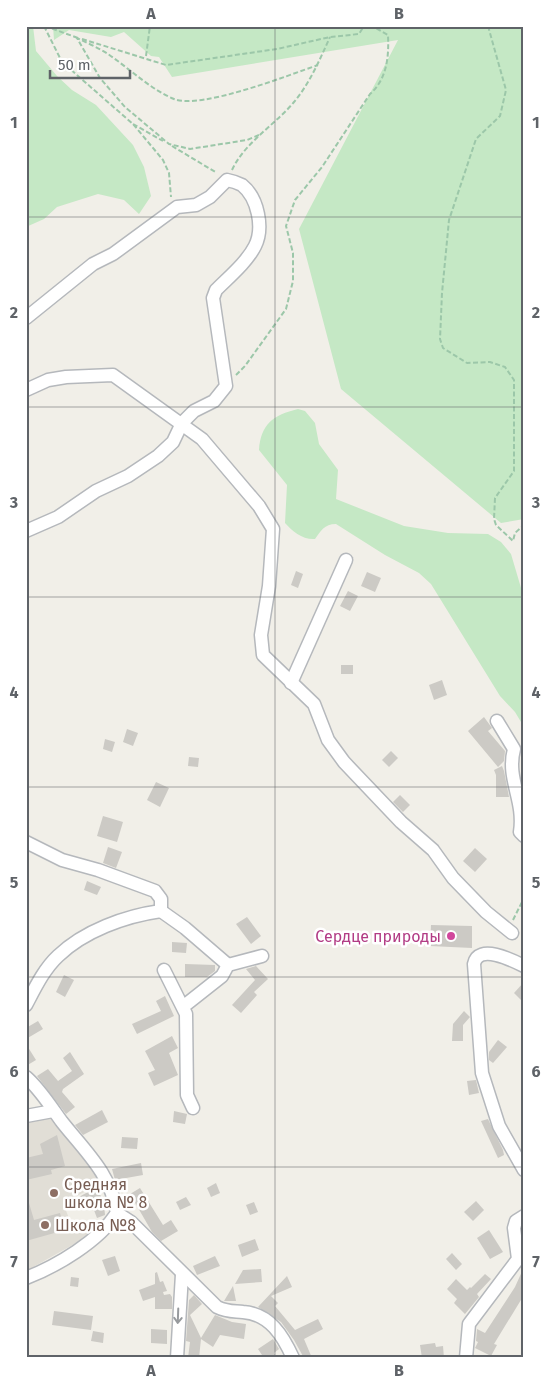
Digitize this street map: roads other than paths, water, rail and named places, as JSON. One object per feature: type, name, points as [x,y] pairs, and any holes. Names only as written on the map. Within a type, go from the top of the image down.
[{"type":"street","points":[[26,318],[93,264],[113,254],[177,207],[196,205],[210,197],[227,180],[241,185],[251,197],[257,212],[259,231],[255,246],[216,290],[213,298],[226,386],[214,401],[194,412],[182,423],[173,442],[152,461],[122,479],[96,491],[58,517],[26,531]]},
{"type":"street","points":[[26,390],[48,380],[66,376],[113,375],[202,439],[271,523],[273,544],[269,586],[261,634],[263,654],[314,704],[328,740],[344,762],[401,822],[433,850],[460,885],[512,933]]},
{"type":"street","points":[[291,683],[346,560]]},
{"type":"street","points":[[497,721],[519,753],[510,762],[510,773],[520,800],[522,814],[520,832],[524,836]]},
{"type":"street","points":[[26,842],[62,860],[98,870],[155,891],[161,899],[161,911]]},
{"type":"street","points":[[26,1005],[38,983],[57,957],[73,944],[105,927],[142,914],[161,911],[185,928],[228,965]]},
{"type":"street","points":[[524,966],[480,954],[475,958],[474,964],[482,1073],[499,1126],[524,1170]]},
{"type":"street","points":[[184,1006],[222,976],[228,965],[262,956]]},
{"type":"street","points":[[164,970],[184,1006],[188,1046],[187,1095],[193,1108]]},
{"type":"street","points":[[26,1077],[74,1138],[94,1158],[107,1179],[117,1212],[131,1222],[217,1307],[229,1312],[254,1314],[271,1324],[280,1333],[293,1358]]},
{"type":"street","points":[[26,1116],[53,1110]]},
{"type":"street","points":[[26,1278],[98,1236],[117,1212]]},
{"type":"street","points":[[466,1358],[469,1324],[511,1271],[518,1259],[514,1228],[516,1221],[524,1216]]},
{"type":"street","points":[[177,1358],[182,1274]]},
{"type":"place","name":"Сердце природы","points":[[451,936]]},
{"type":"place","name":"Средняя школа № 8","points":[[54,1193]]},
{"type":"place","name":"Школа №8","points":[[45,1225]]}]
